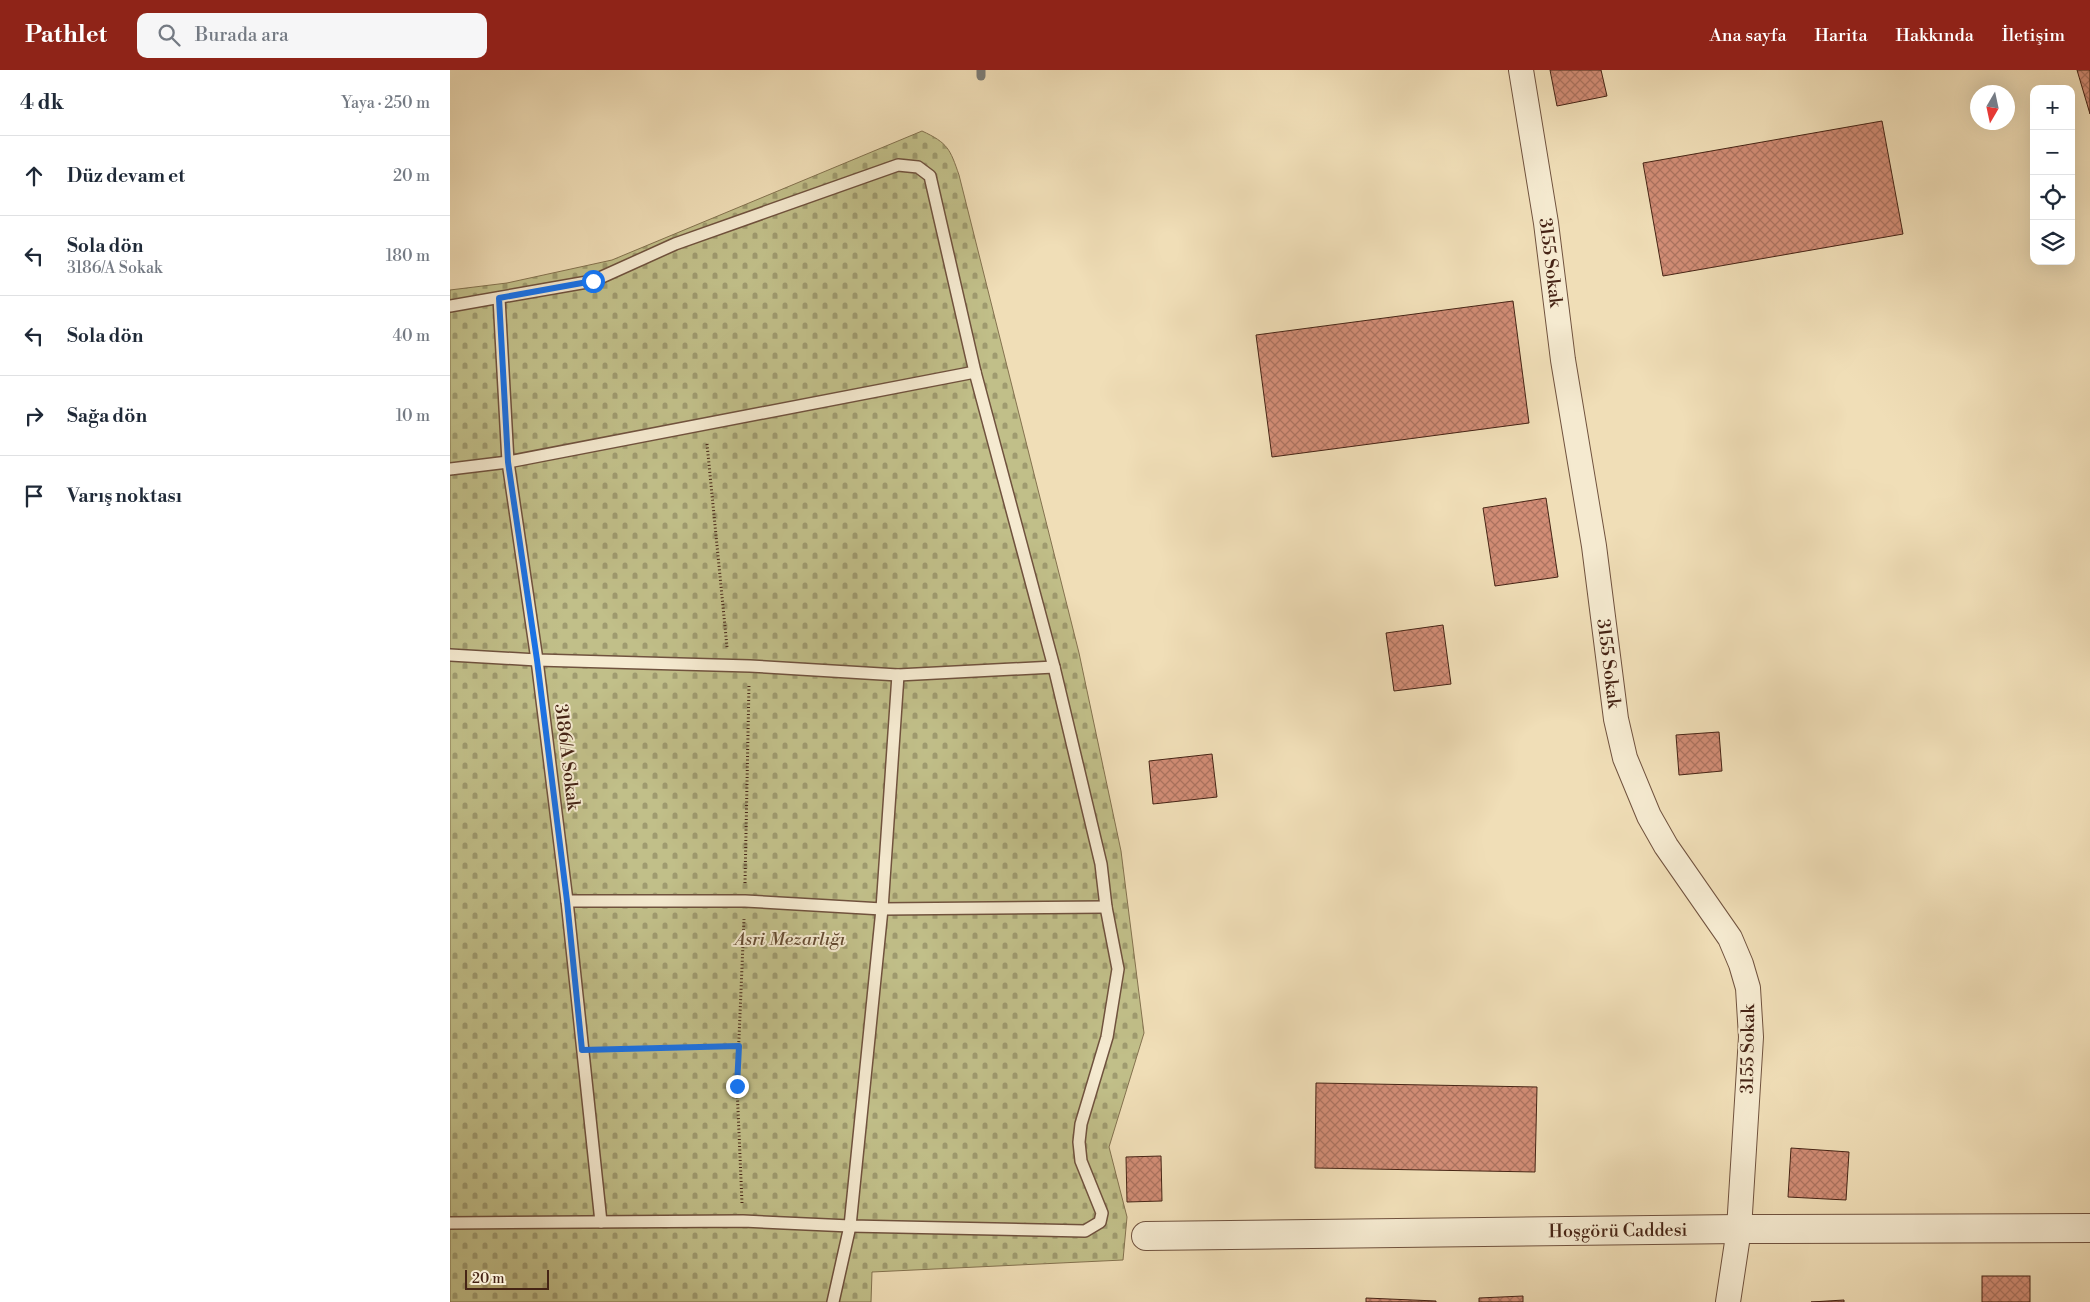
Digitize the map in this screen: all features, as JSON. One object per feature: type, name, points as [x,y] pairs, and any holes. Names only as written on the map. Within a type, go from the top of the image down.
[{"type":"street","name":"3155 Sokak","points":[[1521,70],[1546,223],[1563,360],[1594,546],[1616,719],[1625,758],[1649,816],[1666,846],[1730,938],[1741,964],[1748,988],[1751,1037],[1739,1229],[1728,1302]]},
{"type":"street","name":"Hoşgörü Caddesi","points":[[1146,1236],[1739,1229],[2090,1228]]},
{"type":"lane","points":[[450,306],[593,281],[675,244],[898,165],[918,168],[930,176],[976,372],[1054,667],[1101,864],[1106,907],[1118,969],[1107,1037],[1080,1124],[1081,1160],[1102,1213],[1100,1222],[1084,1231],[850,1226],[743,1221],[450,1223]]},
{"type":"lane","name":"3186/A Sokak","points":[[499,298],[508,462],[537,660],[567,901],[601,1222]]},
{"type":"lane","points":[[450,469],[508,462],[976,372]]},
{"type":"lane","points":[[450,656],[750,666],[898,675],[1054,667]]},
{"type":"lane","points":[[833,1302],[850,1226],[882,909],[898,675]]},
{"type":"lane","points":[[567,901],[745,901],[882,909],[1106,907]]},
{"type":"path","points":[[705,424],[729,666]]},
{"type":"path","points":[[743,1221],[737,1086],[745,901],[750,666]]},
{"type":"path","points":[[582,1050],[739,1046]]},
{"type":"green space","name":"Asri Mezarlığı","points":[[922,131],[943,143],[953,159],[959,175],[1079,653],[1121,851],[1144,1033],[1109,1147],[1127,1217],[1123,1260],[872,1272],[871,1302],[450,1302],[450,290],[507,283],[612,260]]},
{"type":"building","points":[[1550,70],[1601,70],[1607,96],[1557,106]]},
{"type":"building","points":[[2077,70],[2090,70],[2090,114]]},
{"type":"building","points":[[1882,121],[1903,234],[1663,276],[1643,163]]},
{"type":"building","points":[[1513,301],[1529,423],[1272,457],[1256,335]]},
{"type":"building","points":[[1546,498],[1558,577],[1495,586],[1483,508]]},
{"type":"building","points":[[1443,625],[1451,684],[1394,691],[1386,633]]},
{"type":"building","points":[[1719,732],[1722,771],[1679,775],[1676,735]]},
{"type":"building","points":[[1212,754],[1217,797],[1153,804],[1149,761]]},
{"type":"building","points":[[1316,1083],[1537,1087],[1535,1172],[1315,1168]]},
{"type":"building","points":[[1791,1148],[1849,1152],[1846,1200],[1788,1197]]},
{"type":"building","points":[[1161,1156],[1162,1201],[1127,1202],[1126,1157]]},
{"type":"building","points":[[1982,1276],[2030,1276],[2030,1302],[1982,1302]]},
{"type":"building","points":[[1523,1296],[1523,1302],[1479,1302],[1479,1298]]},
{"type":"building","points":[[1366,1298],[1436,1301],[1436,1302],[1366,1302]]},
{"type":"building","points":[[1844,1300],[1844,1302],[1811,1302]]},
{"type":"waterway","points":[[981,70],[981,76]]},
{"type":"route","points":[[593,281],[499,298],[508,462],[537,660],[567,901],[582,1050],[739,1046],[737,1086]]}]
